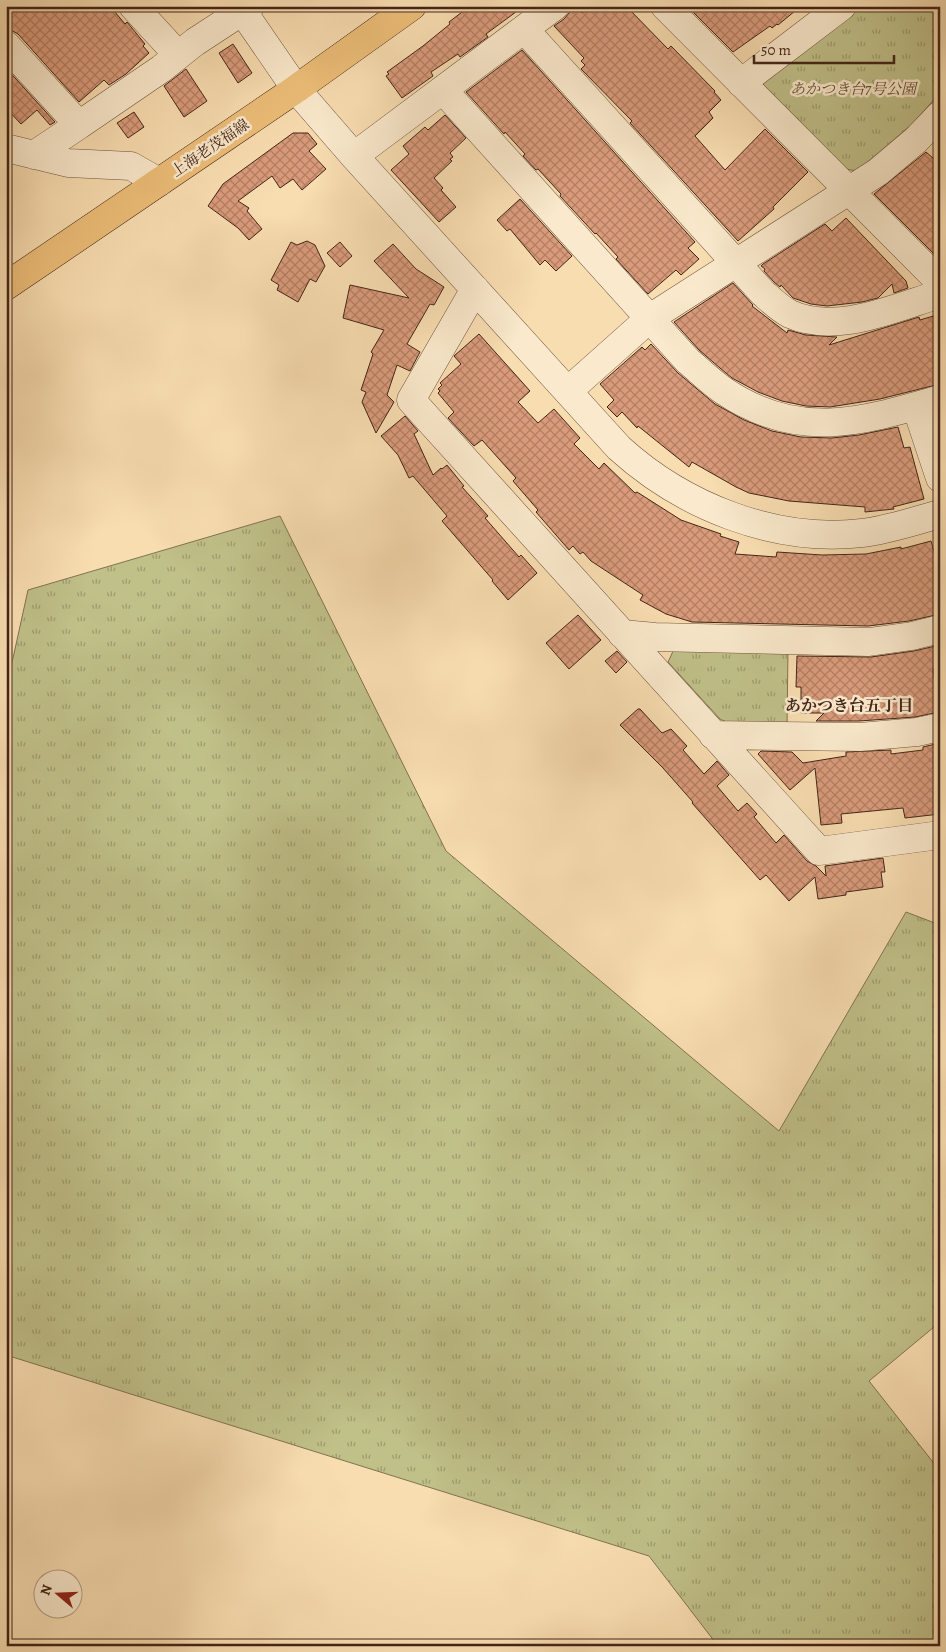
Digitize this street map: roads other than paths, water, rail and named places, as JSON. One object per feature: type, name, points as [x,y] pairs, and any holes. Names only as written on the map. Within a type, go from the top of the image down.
[{"type":"main road","name":"上海老茂福線","points":[[6,286],[296,89],[412,6]]},
{"type":"street","points":[[134,6],[178,55]]},
{"type":"street","points":[[354,156],[555,6]]},
{"type":"street","points":[[664,6],[940,282]]},
{"type":"street","points":[[742,83],[842,6]]},
{"type":"street","points":[[34,155],[161,69],[195,42],[246,9],[296,89],[354,156],[568,392],[619,448],[638,465],[682,494],[728,515],[759,525],[791,531],[815,534],[864,532],[940,514]]},
{"type":"street","points":[[524,30],[763,293],[789,313],[812,321],[836,322],[857,319],[940,294]]},
{"type":"street","points":[[6,45],[79,125]]},
{"type":"street","points":[[443,90],[688,361],[724,391],[741,402],[790,420],[810,423],[857,420],[928,402],[940,478]]},
{"type":"street","points":[[568,392],[650,318],[849,192],[878,172],[938,122]]},
{"type":"street","points":[[6,148],[68,163],[131,166],[159,182]]},
{"type":"street","points":[[475,289],[411,400],[818,851],[940,835]]},
{"type":"street","points":[[622,634],[655,638],[870,642],[912,636],[940,629]]},
{"type":"street","points":[[713,735],[860,737],[917,732],[940,727]]},
{"type":"district","name":"あかつき台五丁目","points":[[849,705]]},
{"type":"park label","name":"あかつき台7号公園","points":[[853,89]]}]
